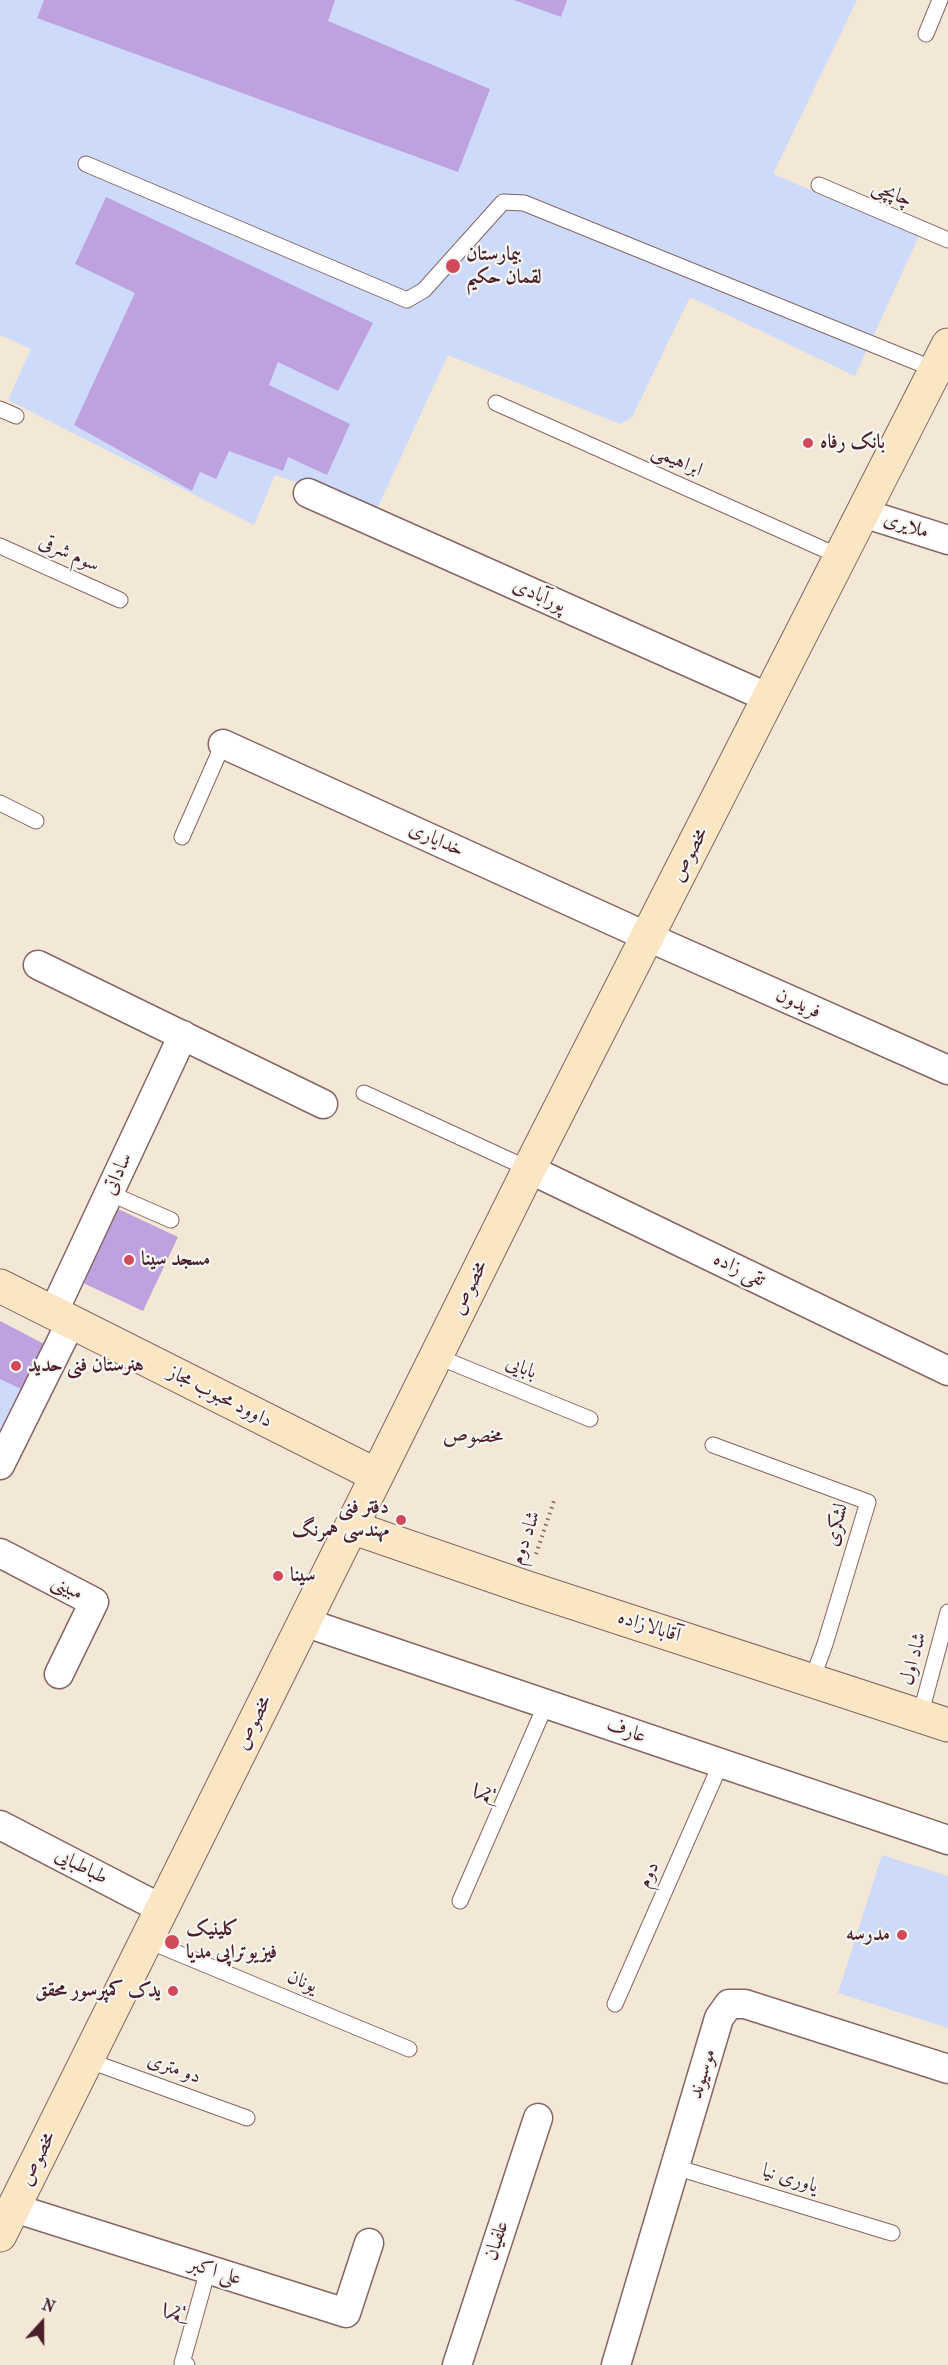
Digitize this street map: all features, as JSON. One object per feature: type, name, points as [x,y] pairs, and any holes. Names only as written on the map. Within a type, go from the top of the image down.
[{"type":"main road","name":"مخصوص","points":[[8,2206],[87,2060],[529,1169],[942,358]]},
{"type":"main road","name":"داوود محبوب مجاز","points":[[0,1286],[376,1475]]},
{"type":"main road","name":"آقابالازاده","points":[[351,1527],[525,1587],[934,1721]]},
{"type":"street","name":"پورآبادی","points":[[308,493],[769,698]]},
{"type":"street","name":"ملایری","points":[[863,513],[948,540]]},
{"type":"street","name":"خدایاری","points":[[223,744],[648,937]]},
{"type":"street","name":"فریدون","points":[[648,937],[948,1070]]},
{"type":"street","points":[[38,965],[323,1104]]},
{"type":"street","name":"ساداتی","points":[[62,1317],[109,1193],[183,1035]]},
{"type":"street","name":"تقی زاده","points":[[529,1169],[948,1371]]},
{"type":"street","points":[[0,1464],[62,1317]]},
{"type":"street","name":"مبینی","points":[[0,1553],[94,1602],[59,1674]]},
{"type":"street","name":"عارف","points":[[304,1622],[948,1840]]},
{"type":"street","name":"طباطبایی","points":[[0,1825],[162,1909]]},
{"type":"street","name":"موسیوند","points":[[616,2365],[719,2018],[729,2004],[745,2004],[948,2069]]},
{"type":"street","name":"علفیان","points":[[457,2365],[538,2118]]},
{"type":"street","name":"علی اکبر","points":[[8,2206],[346,2313],[369,2242]]},
{"type":"lane","points":[[926,34],[940,0]]},
{"type":"lane","points":[[86,164],[407,300],[424,290],[502,202],[524,203],[942,358]]},
{"type":"lane","name":"چاپچی","points":[[819,185],[948,240]]},
{"type":"lane","name":"ابراهیمی","points":[[496,403],[841,557]]},
{"type":"lane","points":[[0,409],[16,416]]},
{"type":"lane","name":"سوم شرقی","points":[[0,546],[120,600]]},
{"type":"lane","points":[[182,837],[223,744]]},
{"type":"lane","points":[[0,803],[36,820]]},
{"type":"lane","points":[[364,1093],[529,1169]]},
{"type":"lane","points":[[109,1193],[171,1220]]},
{"type":"lane","name":"بابایی","points":[[436,1356],[590,1419]]},
{"type":"lane","name":"لشکری","points":[[713,1445],[868,1502],[812,1680]]},
{"type":"lane","name":"شاد اول","points":[[934,1721],[948,1612]]},
{"type":"lane","name":"یکم","points":[[460,1901],[546,1704]]},
{"type":"lane","name":"دوم","points":[[615,2004],[721,1763]]},
{"type":"lane","name":"یونان","points":[[146,1940],[409,2049]]},
{"type":"lane","name":"دو متری","points":[[87,2060],[247,2118]]},
{"type":"lane","name":"یاوری نیا","points":[[675,2167],[892,2233]]},
{"type":"lane","name":"یکم","points":[[187,2365],[182,2363],[208,2270]]},
{"type":"path","name":"شاد دوم","points":[[525,1587],[555,1498]]},
{"type":"shaded area","name":"بیمارستان لقمان حکیم","points":[[0,0],[857,0],[773,174],[919,236],[855,376],[690,297],[632,417],[620,424],[448,355],[377,509],[275,475],[254,525],[8,400],[31,349],[0,335]]},
{"type":"shaded area","name":"هنرستان فنی حدید","points":[[0,1321],[44,1344],[0,1430]]},
{"type":"shaded area","name":"مدرسه","points":[[882,1855],[948,1876],[948,2028],[838,1993]]},
{"type":"building","points":[[44,0],[335,0],[328,21],[490,89],[458,172],[37,18]]},
{"type":"building","points":[[514,0],[567,0],[561,17]]},
{"type":"building","points":[[106,197],[373,323],[338,391],[278,362],[269,385],[350,424],[327,475],[288,457],[283,471],[229,451],[216,479],[200,472],[192,491],[74,425],[135,293],[75,264]]},
{"type":"building","name":"مسجد سینا","points":[[116,1208],[178,1237],[143,1311],[81,1282]]},
{"type":"building","name":"هنرستان فنی حدید","points":[[0,1321],[44,1344],[21,1389],[0,1379]]},
{"type":"place","name":"بیمارستان لقمان حکیم","points":[[453,266]]},
{"type":"place","name":"بانک رفاه","points":[[808,443]]},
{"type":"place","name":"مسجد سینا","points":[[129,1260]]},
{"type":"place","name":"هنرستان فنی حدید","points":[[16,1366]]},
{"type":"place","name":"دفتر فنی مهندسی همرنگ","points":[[401,1520]]},
{"type":"place","name":"سینا","points":[[278,1576]]},
{"type":"place","name":"مدرسه","points":[[902,1935]]},
{"type":"place","name":"کلینیک فیزیوتراپی مدیا","points":[[172,1942]]},
{"type":"place","name":"یدک کمپرسور محقق","points":[[173,1991]]},
{"type":"district","name":"مخصوص","points":[[473,1437]]}]
